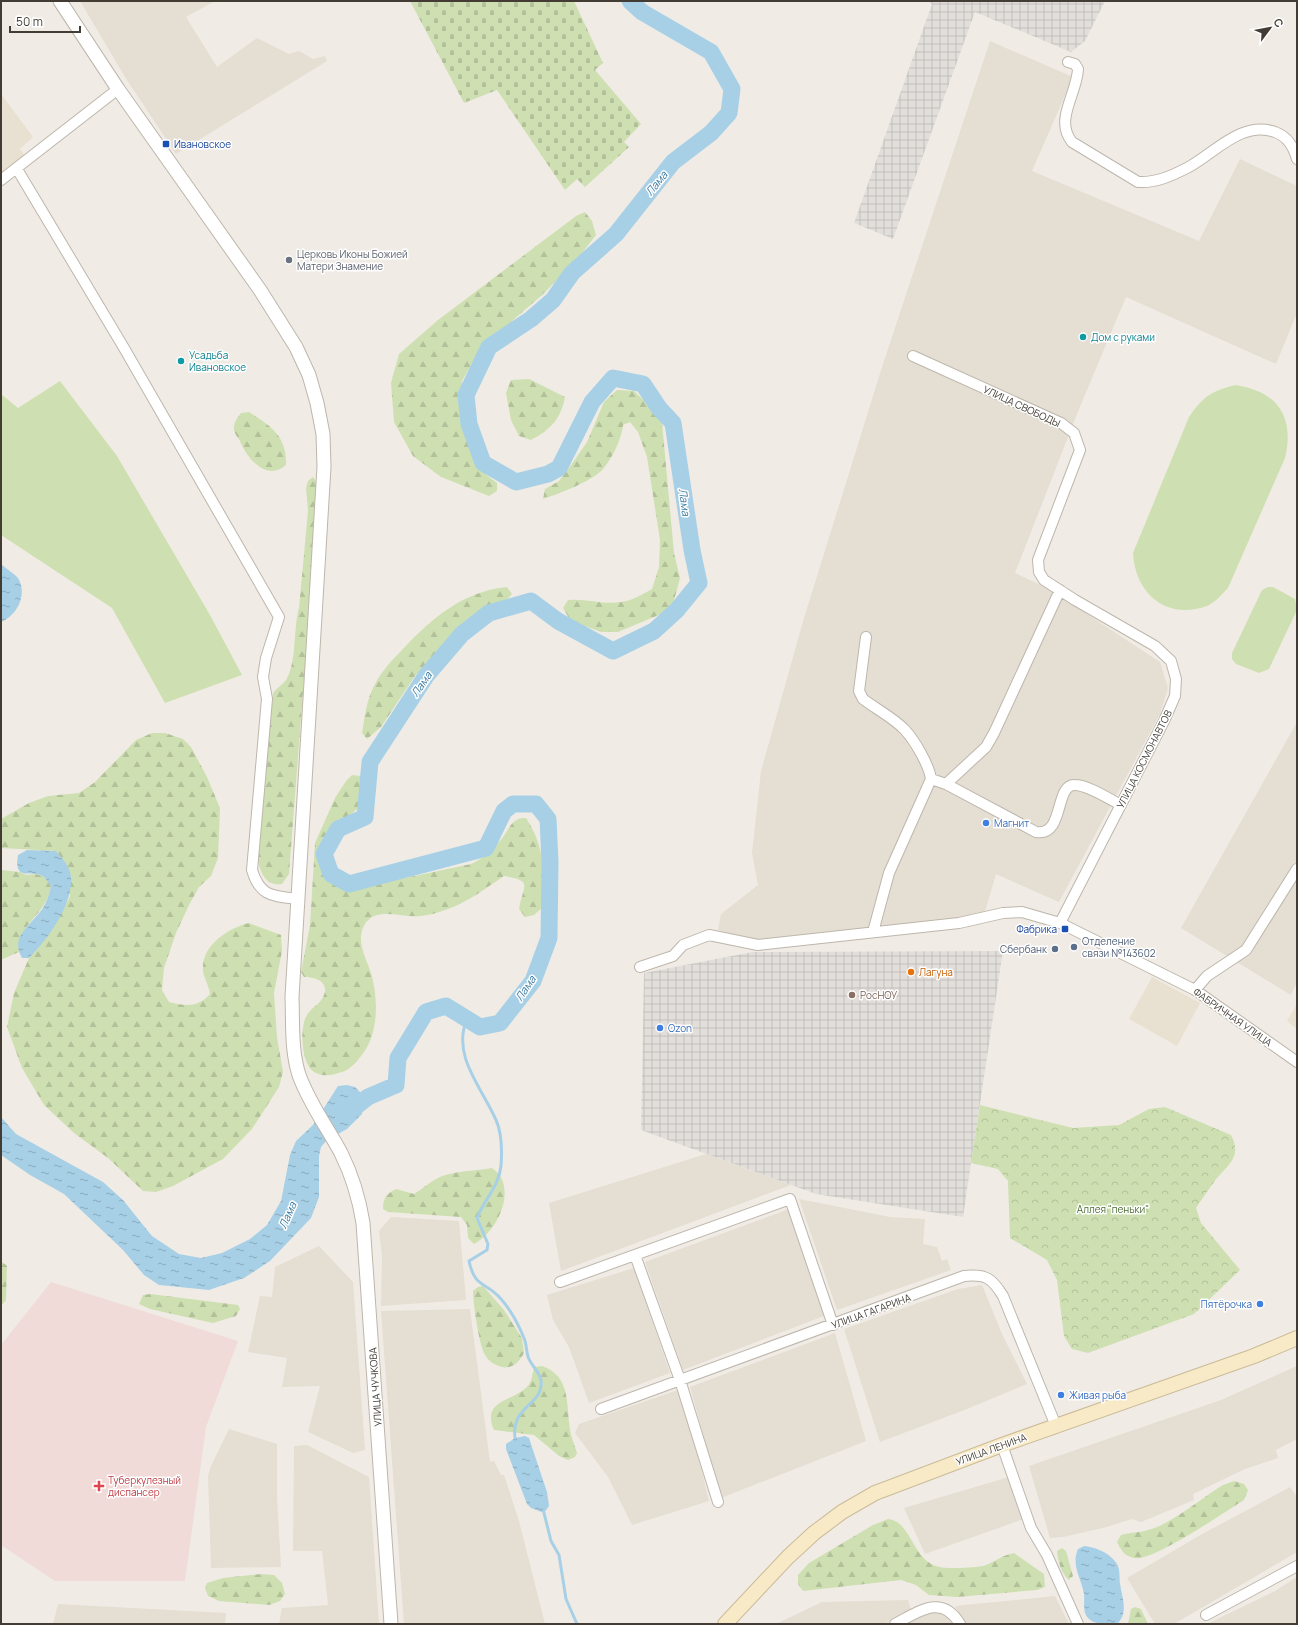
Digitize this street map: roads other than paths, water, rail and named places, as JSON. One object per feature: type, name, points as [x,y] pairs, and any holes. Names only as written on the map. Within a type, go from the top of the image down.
[{"type":"main road","name":"УЛИЦА ЛЕНИНА","points":[[725,1624],[788,1557],[814,1533],[842,1512],[875,1493],[1002,1445],[1254,1356],[1297,1338]]},
{"type":"street","name":"УЛИЦА ЧУЧКОВА","points":[[60,1],[118,89],[277,316],[304,363],[317,404],[323,434],[324,467],[292,997],[293,1039],[298,1069],[307,1093],[341,1154],[351,1176],[360,1202],[364,1234],[391,1624]]},
{"type":"street","points":[[1068,62],[1075,64],[1078,69],[1064,124],[1067,136],[1072,142],[1138,182],[1150,182],[1164,179],[1189,168],[1242,132],[1268,130],[1280,134],[1293,146],[1297,159]]},
{"type":"street","points":[[1,180],[118,89]]},
{"type":"street","points":[[17,169],[124,348],[279,617],[266,658],[263,677],[267,699],[252,870],[256,883],[265,893],[298,899]]},
{"type":"street","name":"УЛИЦА СВОБОДЫ","points":[[913,356],[1061,423],[1074,433],[1080,450],[1038,560],[1039,572],[1044,580]]},
{"type":"street","name":"УЛИЦА КОСМОНАВТОВ","points":[[1044,580],[1155,646],[1171,661],[1176,679],[1175,696],[1164,721],[1060,923]]},
{"type":"street","points":[[946,784],[986,747],[994,733],[1060,590]]},
{"type":"street","points":[[866,636],[859,691],[863,699],[905,730],[924,760],[929,770],[931,779],[889,873],[873,932]]},
{"type":"street","points":[[931,779],[946,784],[1036,832],[1041,833],[1048,830],[1053,825],[1063,796],[1068,788],[1073,784],[1081,785],[1121,805]]},
{"type":"street","points":[[1195,990],[1207,976],[1246,950],[1297,869]]},
{"type":"street","name":"ФАБРИЧНАЯ УЛИЦА","points":[[640,967],[673,956],[683,945],[709,935],[758,945],[959,923],[1003,913],[1022,912],[1060,923],[1195,990],[1297,1062]]},
{"type":"street","points":[[560,1282],[790,1200],[833,1325]]},
{"type":"street","points":[[636,1255],[680,1380],[718,1502]]},
{"type":"street","name":"УЛИЦА ГАГАРИНА","points":[[601,1409],[964,1276],[978,1275],[985,1276],[995,1282],[1003,1296],[1056,1426]]},
{"type":"street","points":[[1002,1445],[1031,1528],[1047,1555],[1078,1624]]},
{"type":"street","points":[[1206,1615],[1297,1566]]},
{"type":"street","points":[[894,1624],[927,1607],[937,1607],[948,1610],[956,1617],[960,1624]]},
{"type":"water","points":[[1,564],[18,578],[22,591],[16,610],[7,619],[1,622]]},
{"type":"water","points":[[27,850],[56,851],[69,869],[71,888],[64,910],[44,941],[29,958],[22,958],[18,944],[22,933],[44,906],[51,886],[45,878],[40,875],[25,874],[18,870],[18,855]]},
{"type":"water","points":[[347,1085],[355,1087],[361,1093],[364,1100],[362,1114],[347,1129],[327,1140],[321,1147],[319,1156],[319,1197],[311,1218],[270,1261],[244,1278],[209,1290],[159,1285],[144,1275],[123,1250],[64,1194],[30,1175],[1,1155],[1,1117],[16,1134],[103,1182],[123,1200],[152,1236],[179,1254],[201,1258],[222,1253],[250,1239],[267,1225],[281,1201],[290,1155],[296,1141],[313,1125],[338,1086]]},
{"type":"water","points":[[525,1436],[529,1438],[547,1492],[549,1506],[544,1513],[531,1508],[527,1504],[506,1449],[506,1444],[515,1438]]},
{"type":"water","points":[[1084,1546],[1092,1547],[1104,1552],[1118,1565],[1124,1610],[1121,1620],[1117,1624],[1097,1623],[1088,1618],[1086,1615],[1084,1609],[1083,1588],[1076,1566],[1076,1555],[1078,1549]]},
{"type":"waterway","name":"Лама","points":[[346,1114],[368,1097],[396,1085],[398,1058],[426,1012],[446,1006],[480,1027],[500,1023],[533,981],[549,938],[550,862],[548,819],[536,804],[513,804],[504,811],[486,848],[349,884],[331,874],[324,854],[338,829],[365,817],[370,762],[426,676],[462,634],[489,613],[531,601],[558,621],[613,651],[654,631],[677,610],[699,583],[692,550],[673,423],[659,408],[643,384],[613,378],[592,402],[559,468],[548,474],[516,482],[483,463],[469,424],[466,395],[489,347],[531,319],[553,300],[572,273],[616,234],[673,162],[711,133],[729,113],[732,89],[711,52],[642,12],[630,1]]},
{"type":"waterway","points":[[467,1019],[463,1033],[463,1046],[466,1059],[498,1125],[501,1149],[500,1173],[477,1218],[488,1244],[487,1250],[469,1261],[471,1270],[478,1281],[496,1293],[511,1313],[526,1343],[529,1359],[541,1380],[541,1389],[538,1395],[518,1418],[515,1427],[515,1438]]},
{"type":"waterway","points":[[544,1513],[551,1541],[559,1555],[566,1599],[577,1624]]},
{"type":"place","name":"Ивановское","points":[[166,144]]},
{"type":"place","name":"Церковь Иконы Божией Матери Знамение","points":[[289,260]]},
{"type":"place","name":"Дом с руками","points":[[1083,337]]},
{"type":"place","name":"Усадьба Ивановское","points":[[181,361]]},
{"type":"place","name":"Магнит","points":[[986,823]]},
{"type":"place","name":"Фабрика","points":[[1065,929]]},
{"type":"place","name":"Отделение связи №143602","points":[[1074,947]]},
{"type":"place","name":"Сбербанк","points":[[1055,949]]},
{"type":"place","name":"Лагуна","points":[[911,972]]},
{"type":"place","name":"РосНОУ","points":[[852,995]]},
{"type":"place","name":"Ozon","points":[[660,1028]]},
{"type":"place","name":"Пятёрочка","points":[[1260,1304]]},
{"type":"place","name":"Живая рыба","points":[[1061,1395]]},
{"type":"place","name":"Туберкулезный диспансер","points":[[99,1486]]},
{"type":"park label","name":"Аллея \"пеньки\"","points":[[1113,1209]]}]
